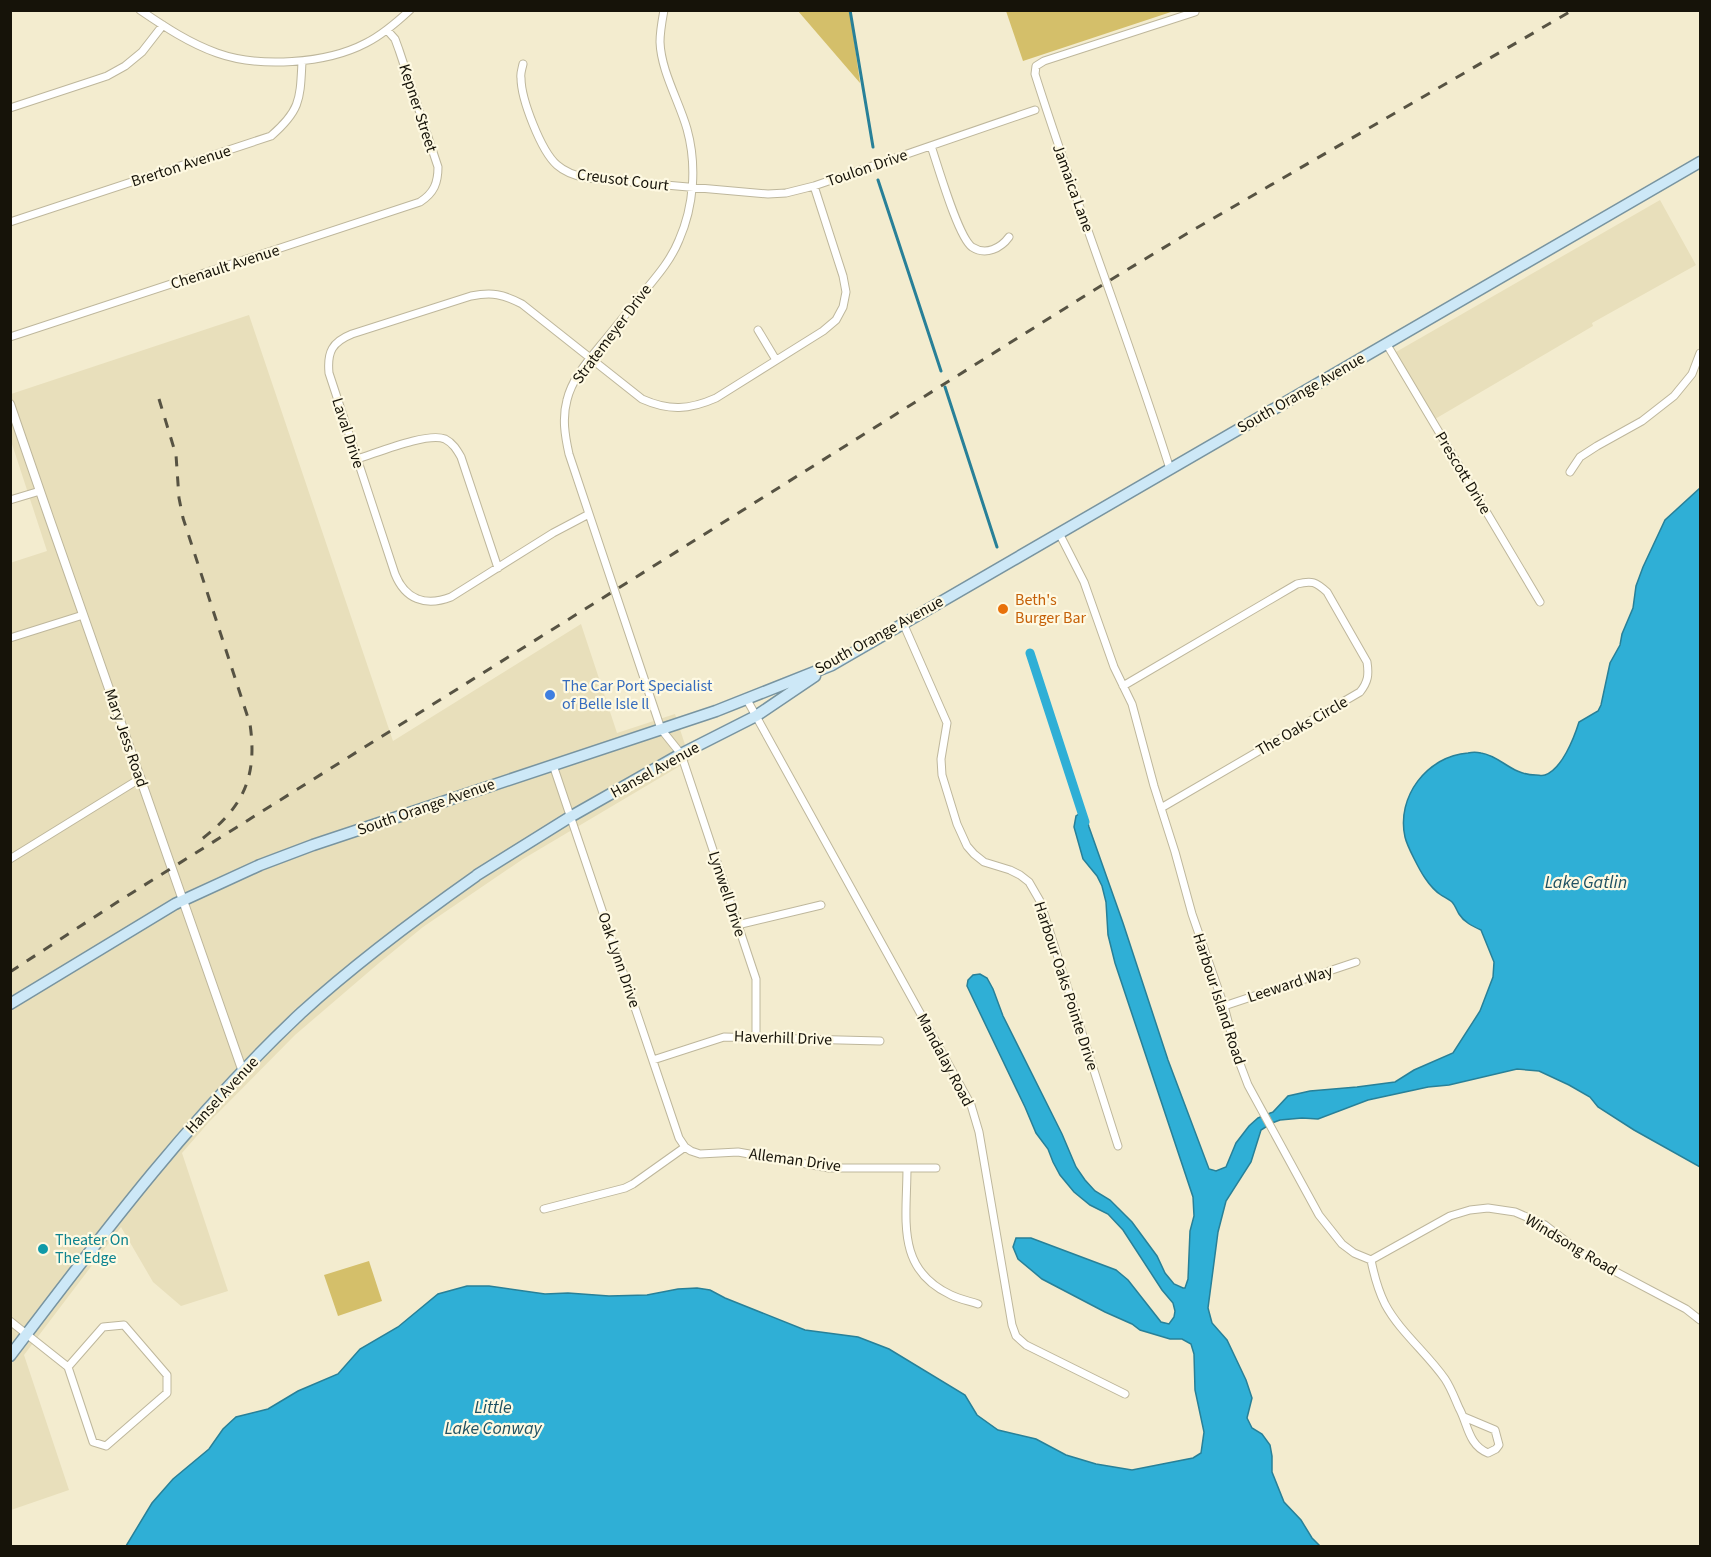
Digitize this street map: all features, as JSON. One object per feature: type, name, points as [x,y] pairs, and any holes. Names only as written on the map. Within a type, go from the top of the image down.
[{"type":"main road","name":"South Orange Avenue","points":[[10,1004],[135,927],[236,875],[284,856],[716,711],[832,665],[1701,162]]},
{"type":"main road","name":"Hansel Avenue","points":[[10,1356],[194,1123],[300,1015],[339,980],[399,931],[477,875],[570,817],[681,754],[756,716],[832,665]]},
{"type":"street","points":[[140,10],[195,44],[219,54],[254,60],[302,62],[346,52],[365,44],[387,30],[410,10]]},
{"type":"street","name":"Stratemeyer Drive","points":[[661,729],[569,454],[564,417],[572,385],[668,261],[680,240],[686,219],[693,188],[693,162],[687,128],[663,61],[660,28],[664,10]]},
{"type":"street","name":"Jamaica Lane","points":[[1170,469],[1035,74],[1036,66],[1044,61],[1195,12]]},
{"type":"street","points":[[10,108],[89,82],[125,66],[142,52],[163,25]]},
{"type":"street","name":"Kepner Street","points":[[387,30],[395,39],[438,167],[435,188]]},
{"type":"street","name":"Brerton Avenue","points":[[10,222],[271,136],[285,124],[295,110],[301,94],[302,62]]},
{"type":"street","name":"Creusot Court","points":[[523,64],[520,76],[522,87],[535,128],[541,144],[558,166],[571,174],[587,178],[693,188]]},
{"type":"street","name":"Toulon Drive","points":[[693,188],[768,194],[786,193],[814,186],[1035,110]]},
{"type":"street","points":[[932,146],[961,233],[972,247],[986,251],[997,249],[1003,246],[1009,237]]},
{"type":"street","name":"Laval Drive","points":[[589,514],[553,533],[451,597],[426,602],[406,592],[399,584],[395,574],[329,373],[330,351],[342,338],[471,296],[486,293],[498,294],[522,303],[642,399],[658,406],[674,408],[702,404],[716,398],[823,331],[836,320],[843,307],[846,292],[843,276],[814,186]]},
{"type":"street","name":"Chenault Avenue","points":[[10,337],[420,202],[428,198],[435,188]]},
{"type":"street","points":[[758,330],[776,360]]},
{"type":"street","name":"Prescott Drive","points":[[1386,344],[1540,602]]},
{"type":"street","points":[[1570,472],[1580,457],[1642,422],[1674,396],[1692,374],[1701,353]]},
{"type":"street","name":"Mary Jess Road","points":[[10,404],[243,1072]]},
{"type":"street","points":[[357,459],[430,437],[447,440],[461,457],[498,568]]},
{"type":"street","points":[[10,500],[40,491]]},
{"type":"street","name":"Harbour Island Road","points":[[1059,533],[1084,582],[1114,667],[1131,704],[1192,914],[1248,1085],[1319,1215],[1342,1244],[1354,1253],[1371,1260]]},
{"type":"street","name":"The Oaks Circle","points":[[1123,686],[1297,584],[1308,581],[1318,584],[1327,592],[1367,662],[1369,673],[1366,684],[1360,692],[1161,808]]},
{"type":"street","points":[[10,638],[83,615]]},
{"type":"street","name":"Harbour Oaks Pointe Drive","points":[[903,623],[947,723],[941,759],[942,775],[957,824],[967,846],[974,854],[984,862],[1020,875],[1029,882],[1040,901],[1118,1146]]},
{"type":"street","name":"Mandalay Road","points":[[746,698],[971,1105],[979,1132],[1011,1325],[1016,1336],[1026,1345],[1125,1394]]},
{"type":"street","points":[[661,729],[681,754]]},
{"type":"street","name":"Lynwell Drive","points":[[681,754],[756,980],[756,1037]]},
{"type":"street","name":"Oak Lynn Drive","points":[[553,765],[679,1138],[688,1149]]},
{"type":"street","points":[[10,859],[141,778]]},
{"type":"street","points":[[738,925],[821,905]]},
{"type":"street","name":"Leeward Way","points":[[1224,1006],[1356,962]]},
{"type":"street","name":"Haverhill Drive","points":[[653,1060],[724,1037],[880,1041]]},
{"type":"street","points":[[544,1209],[625,1188],[688,1149]]},
{"type":"street","name":"Alleman Drive","points":[[688,1149],[700,1154],[738,1152],[829,1168],[936,1168]]},
{"type":"street","points":[[907,1168],[907,1232],[909,1250],[915,1264],[923,1276],[936,1287],[953,1296],[978,1304]]},
{"type":"street","name":"Windsong Road","points":[[1371,1260],[1450,1216],[1488,1208],[1515,1212],[1545,1225],[1584,1255],[1686,1309],[1701,1320]]},
{"type":"street","points":[[1371,1260],[1378,1288],[1386,1306],[1446,1380],[1475,1445],[1488,1452],[1500,1445],[1495,1430],[1464,1417]]},
{"type":"street","points":[[10,1321],[69,1367],[93,1442],[106,1446],[167,1393],[167,1374],[124,1325],[103,1327],[69,1367]]},
{"type":"shaded area","points":[[1006,10],[1174,11],[1023,61]]},
{"type":"shaded area","points":[[798,11],[850,11],[860,83]]},
{"type":"shaded area","points":[[1660,200],[1696,265],[1592,323],[1593,326],[1435,419],[1396,352]]},
{"type":"shaded area","points":[[249,315],[393,741],[581,624],[617,733],[675,714],[690,760],[523,859],[423,927],[295,1035],[209,1122],[182,1153],[228,1291],[181,1306],[153,1282],[121,1227],[24,1355],[69,1490],[11,1510],[10,563],[47,551],[11,441],[11,394]]},
{"type":"shaded area","points":[[369,1261],[382,1301],[338,1316],[324,1275]]},
{"type":"water","name":"Little Lake Conway","points":[[1700,488],[1700,1167],[1634,1130],[1598,1107],[1590,1097],[1569,1085],[1539,1071],[1517,1069],[1449,1085],[1428,1087],[1368,1100],[1318,1119],[1280,1120],[1261,1130],[1251,1162],[1226,1201],[1218,1232],[1208,1308],[1212,1323],[1227,1340],[1246,1380],[1252,1398],[1247,1418],[1252,1428],[1262,1434],[1270,1445],[1272,1472],[1284,1502],[1320,1546],[126,1546],[152,1503],[173,1479],[209,1449],[223,1429],[236,1417],[268,1409],[298,1391],[338,1374],[360,1349],[398,1327],[438,1294],[467,1286],[489,1286],[545,1294],[609,1296],[647,1295],[678,1289],[710,1290],[805,1330],[858,1337],[889,1349],[965,1395],[977,1415],[998,1430],[1036,1439],[1066,1455],[1096,1464],[1132,1470],[1193,1458],[1201,1453],[1204,1432],[1195,1390],[1194,1354],[1191,1344],[1182,1339],[1170,1339],[1140,1330],[1042,1279],[1018,1259],[1013,1247],[1016,1238],[1031,1238],[1116,1270],[1128,1280],[1161,1322],[1169,1324],[1174,1317],[1173,1303],[1123,1230],[1108,1214],[1090,1205],[1074,1192],[1060,1175],[1048,1149],[1036,1133],[967,986],[968,980],[973,975],[980,974],[987,978],[1076,1167],[1085,1180],[1132,1222],[1157,1256],[1165,1273],[1174,1284],[1185,1288],[1188,1279],[1190,1231],[1194,1216],[1193,1197],[1115,963],[1108,935],[1106,902],[1102,886],[1083,859],[1074,827],[1076,816],[1082,812],[1086,817],[1168,1060],[1209,1169],[1216,1171],[1226,1167],[1236,1143],[1249,1126],[1258,1118],[1273,1112],[1288,1096],[1310,1091],[1395,1082],[1414,1070],[1453,1053],[1480,1011],[1493,977],[1494,962],[1481,930],[1466,922],[1452,902],[1432,887],[1408,846],[1403,822],[1410,794],[1428,770],[1453,756],[1478,752],[1527,774],[1545,775],[1557,766],[1571,744],[1579,722],[1598,711],[1601,705],[1610,663],[1620,645],[1633,608],[1636,586],[1665,520]]},
{"type":"waterway","points":[[850,10],[873,147]]},
{"type":"waterway","points":[[878,180],[941,371]]},
{"type":"waterway","points":[[945,387],[997,547]]},
{"type":"waterway","points":[[1030,653],[1085,822]]},
{"type":"railway","points":[[10,972],[119,901],[1107,282],[1573,10]]},
{"type":"railway","points":[[159,399],[176,455],[183,518],[250,724],[252,744],[249,777],[236,805],[213,830],[198,842]]},
{"type":"place","name":"Beth's Burger Bar","points":[[1003,609]]},
{"type":"place","name":"The Car Port Specialist of Belle Isle ll","points":[[550,695]]},
{"type":"place","name":"Theater On The Edge","points":[[43,1249]]},
{"type":"water label","name":"Lake Gatlin","points":[[1586,882]]}]
